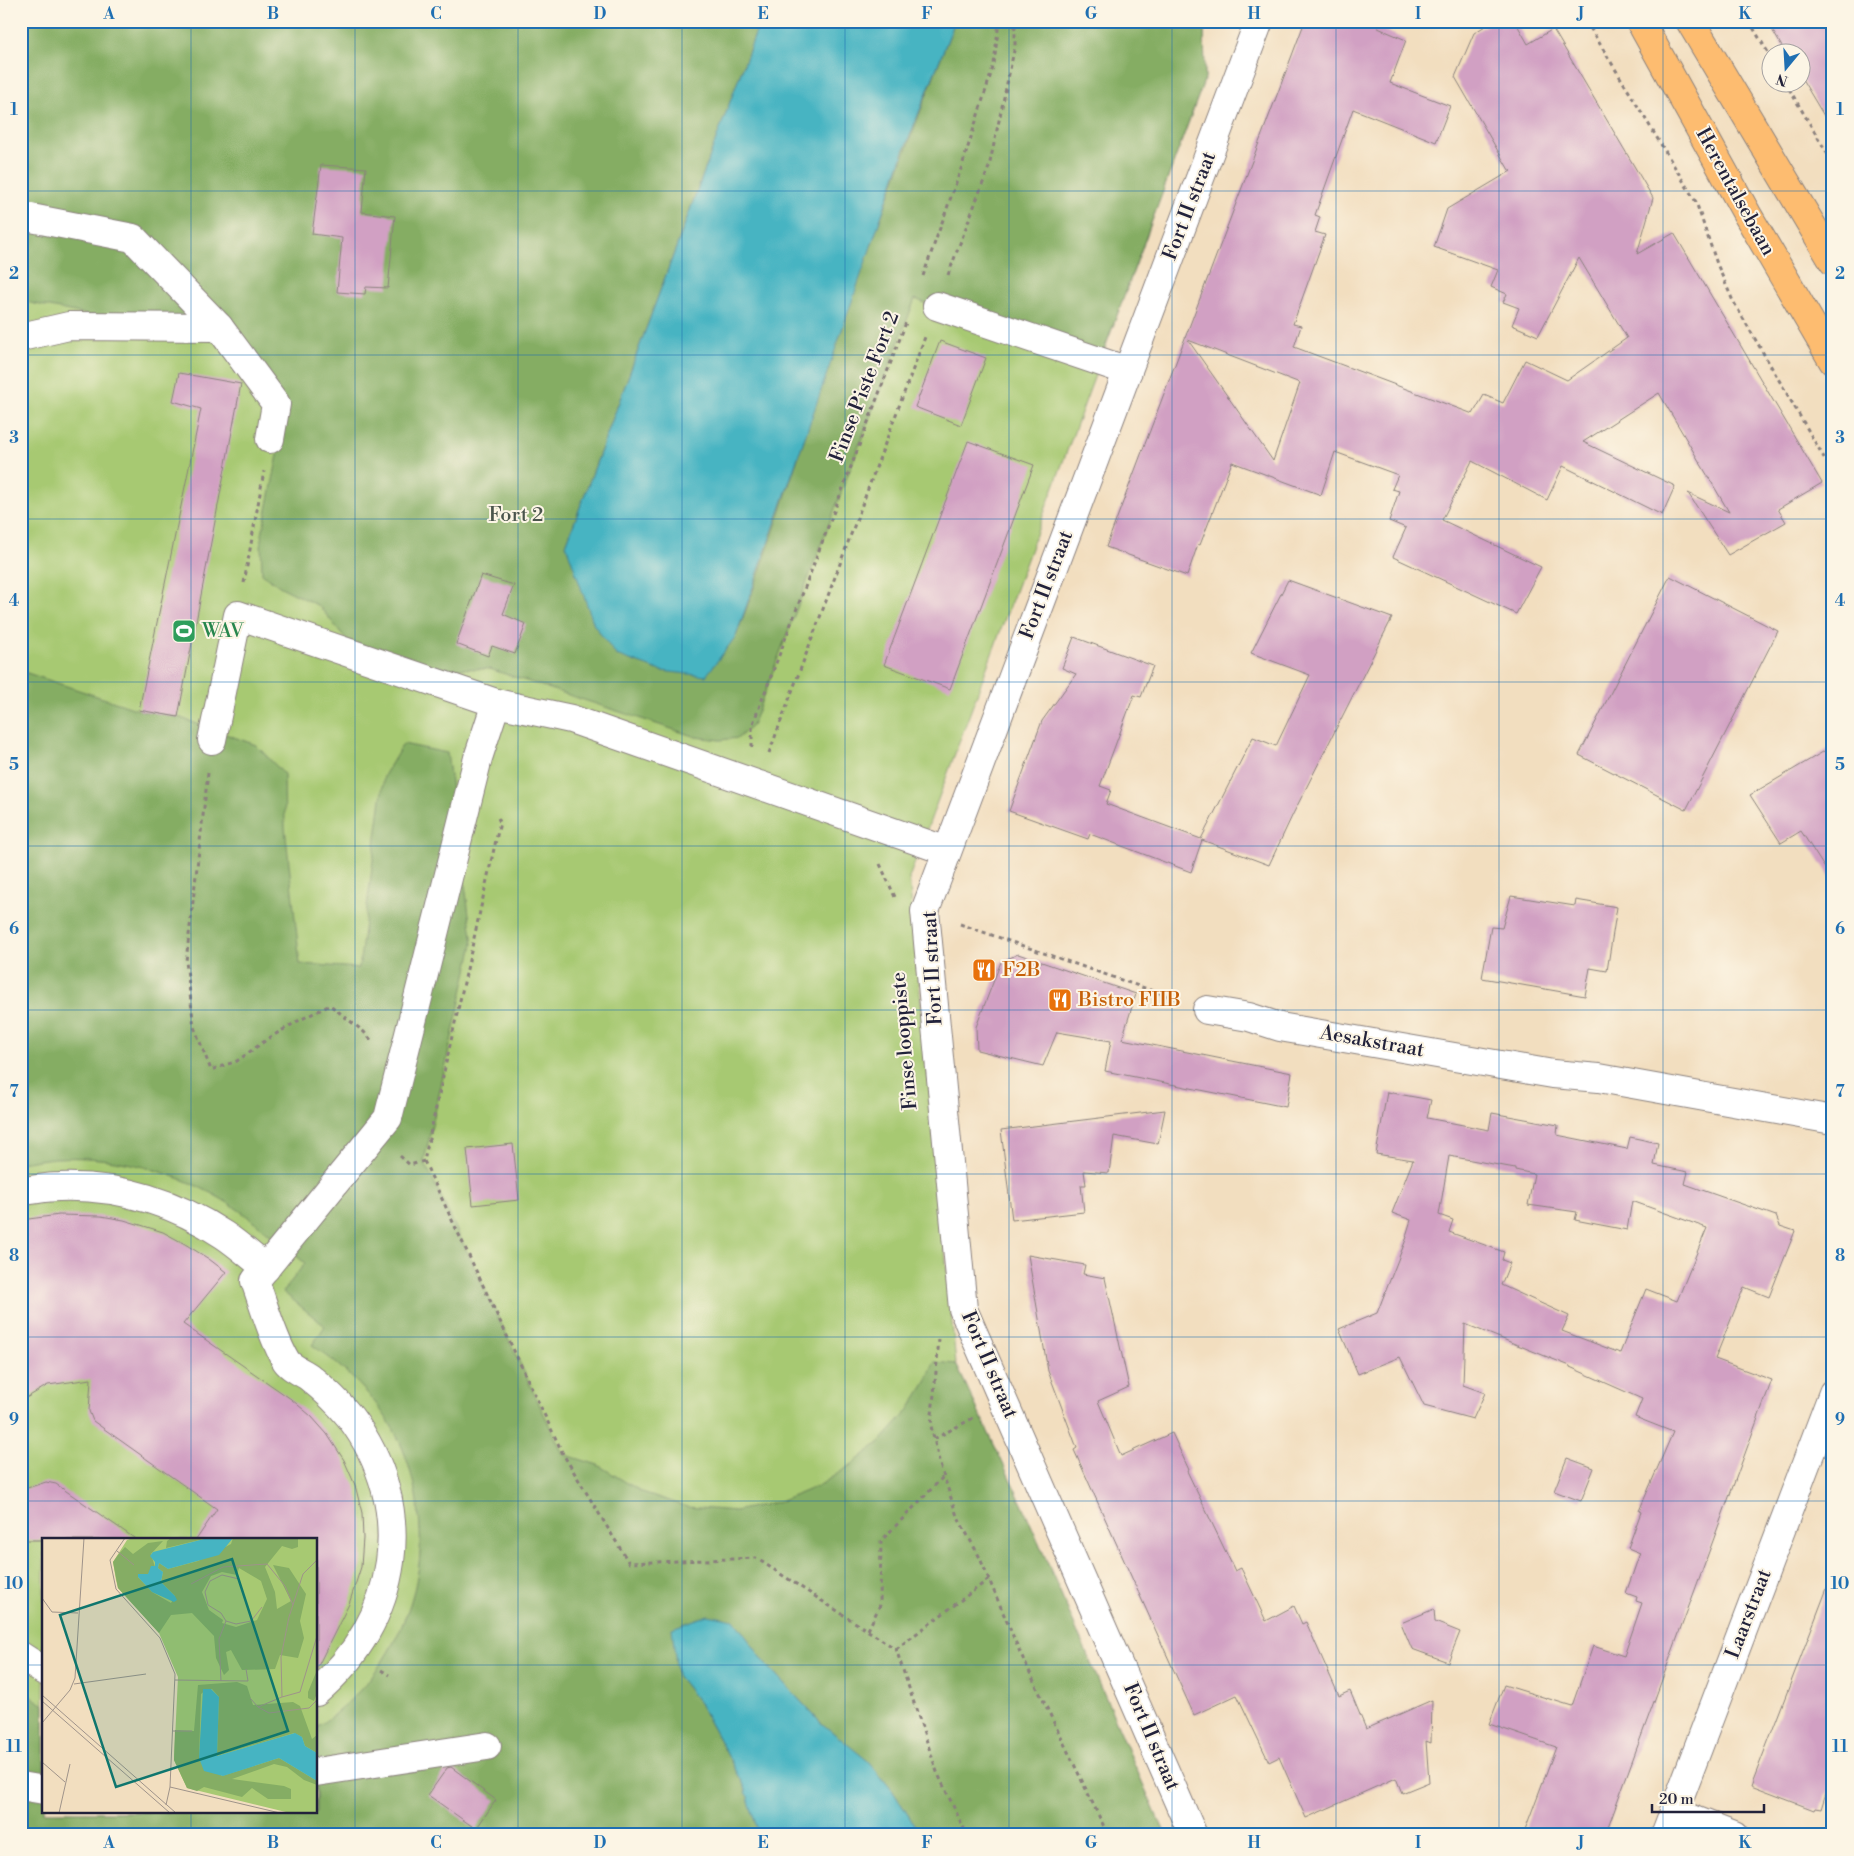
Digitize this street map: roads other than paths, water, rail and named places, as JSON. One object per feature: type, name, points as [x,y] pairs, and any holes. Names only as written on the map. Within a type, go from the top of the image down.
[{"type":"main road","name":"Herentalsebaan","points":[[1640,21],[1747,214],[1833,361]]},
{"type":"main road","points":[[1690,21],[1833,261]]},
{"type":"street","name":"Fort II straat","points":[[1193,1835],[963,1309],[925,911],[1259,21]]},
{"type":"street","points":[[21,216],[133,238],[219,327],[276,404],[270,439]]},
{"type":"street","points":[[937,306],[1128,370]]},
{"type":"street","points":[[21,337],[70,326],[219,327]]},
{"type":"street","points":[[212,740],[238,616],[496,703],[571,719],[751,775],[947,851]]},
{"type":"street","points":[[318,1690],[332,1679],[355,1652],[363,1640],[381,1600],[390,1571],[392,1539],[390,1509],[382,1476],[370,1446],[350,1417],[331,1395],[286,1362],[255,1282],[388,1118],[478,758],[496,703]]},
{"type":"street","name":"Aesakstraat","points":[[1207,1010],[1250,1017],[1280,1027],[1553,1074],[1599,1078],[1833,1120]]},
{"type":"street","points":[[21,1191],[58,1186],[91,1188],[130,1193],[153,1199],[174,1206],[198,1219],[225,1236],[266,1268]]},
{"type":"street","name":"Laarstraat","points":[[1670,1823],[1833,1393]]},
{"type":"street","points":[[21,1656],[42,1670]]},
{"type":"street","points":[[318,1772],[487,1746]]},
{"type":"street","points":[[21,1786],[42,1790]]},
{"type":"street","points":[[1670,1823],[1734,1835]]},
{"type":"water","points":[[760,21],[955,21],[905,148],[736,636],[706,676],[661,671],[616,655],[594,625],[566,545]]},
{"type":"water","points":[[708,1615],[734,1620],[766,1664],[820,1722],[868,1761],[892,1790],[921,1835],[759,1835],[745,1787],[699,1703],[677,1675],[672,1628]]},
{"type":"place","name":"WAV","points":[[184,631]]},
{"type":"place","name":"F2B","points":[[984,970]]},
{"type":"place","name":"Bistro FIIB","points":[[1060,1000]]},
{"type":"park label","name":"Fort 2","points":[[516,515]]}]
